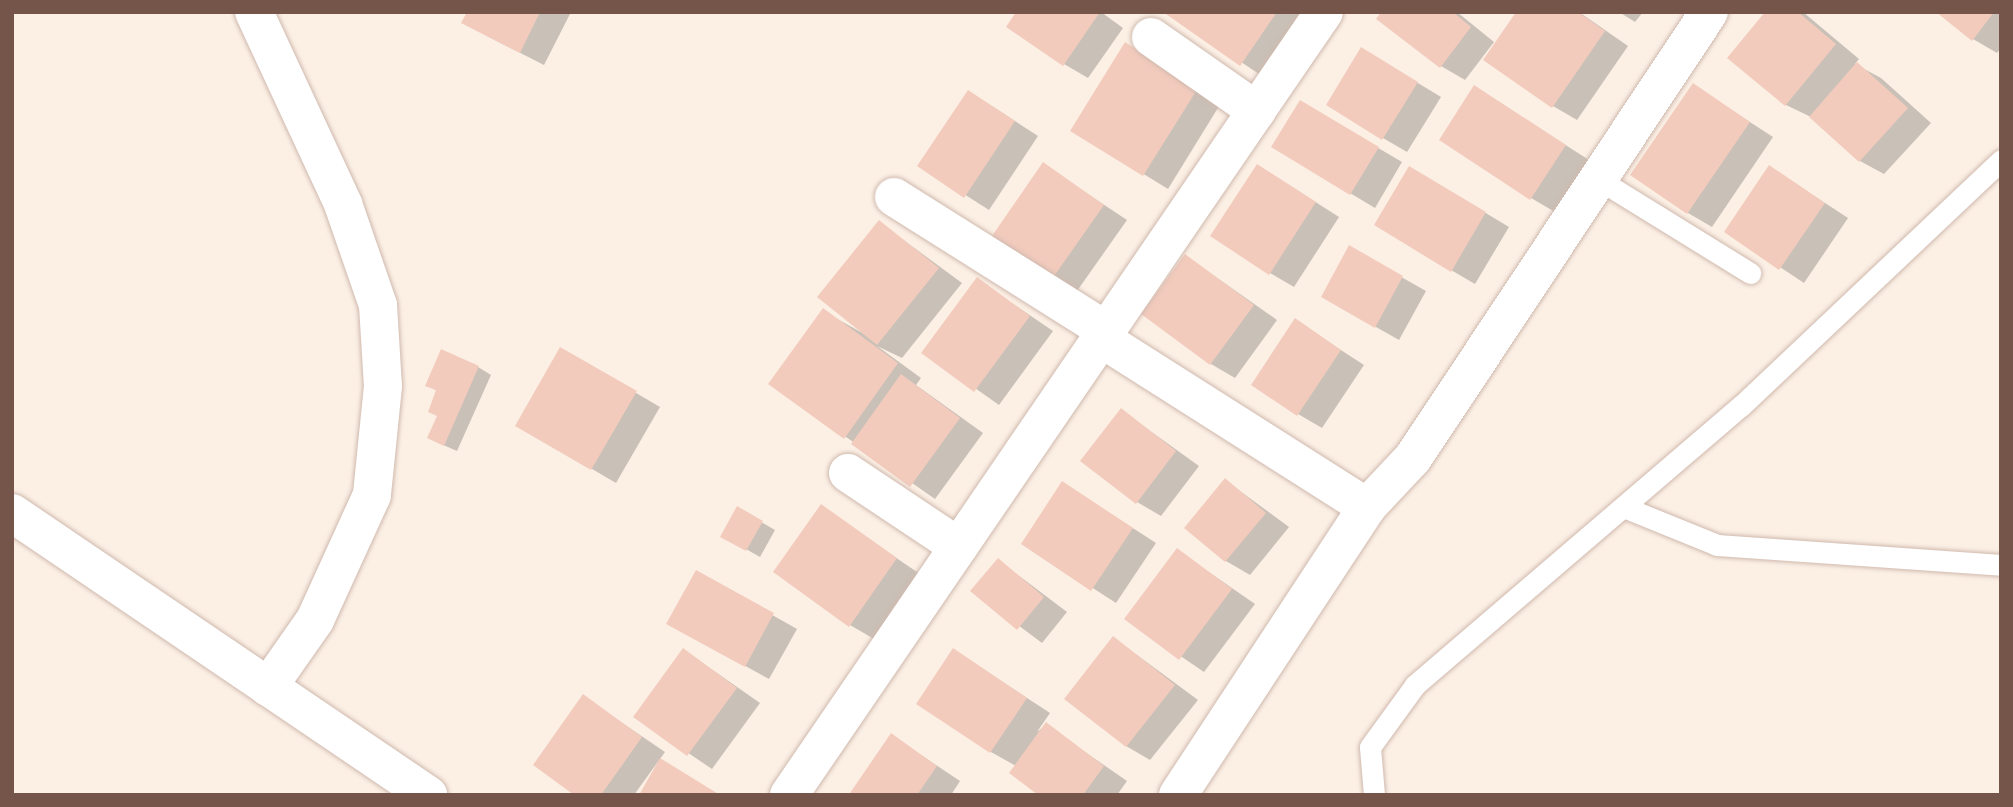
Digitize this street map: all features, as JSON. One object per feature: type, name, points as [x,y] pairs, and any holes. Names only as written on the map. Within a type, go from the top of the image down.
[{"type":"street","points":[[254,12],[352,229],[378,305],[383,386],[372,495],[315,620],[268,687]]},
{"type":"street","points":[[789,795],[1324,12]]},
{"type":"street","points":[[1178,795],[1367,507],[1413,458],[1709,12]]},
{"type":"street","points":[[1151,37],[1257,111]]},
{"type":"street","points":[[894,197],[1367,507]]},
{"type":"street","points":[[848,473],[959,547]]},
{"type":"street","points":[[12,513],[428,795]]},
{"type":"lane","points":[[1374,795],[1370,747],[1415,685],[1626,508],[1741,406],[2001,160]]},
{"type":"lane","points":[[1598,179],[1750,273]]},
{"type":"lane","points":[[1626,508],[1717,545],[2001,565]]},
{"type":"building","points":[[467,12],[540,12],[520,53],[461,23]]},
{"type":"building","points":[[1016,12],[1100,12],[1063,66],[1006,27]]},
{"type":"building","points":[[1163,12],[1277,12],[1240,66]]},
{"type":"building","points":[[1381,12],[1453,12],[1471,27],[1440,68],[1376,19]]},
{"type":"building","points":[[1516,12],[1578,12],[1605,31],[1552,108],[1483,60]]},
{"type":"building","points":[[1765,12],[1798,12],[1836,44],[1785,106],[1727,58]]},
{"type":"building","points":[[1936,12],[1994,12],[1972,41]]},
{"type":"building","points":[[1125,42],[1198,88],[1143,176],[1070,131]]},
{"type":"building","points":[[1361,47],[1418,82],[1382,140],[1326,105]]},
{"type":"building","points":[[1857,62],[1908,108],[1859,162],[1809,117]]},
{"type":"building","points":[[1693,83],[1750,122],[1687,214],[1630,175]]},
{"type":"building","points":[[1474,85],[1566,145],[1530,200],[1439,140]]},
{"type":"building","points":[[968,90],[1015,121],[964,198],[917,166]]},
{"type":"building","points":[[1300,100],[1379,147],[1350,195],[1271,147]]},
{"type":"building","points":[[1043,162],[1104,205],[1052,279],[992,236]]},
{"type":"building","points":[[1257,164],[1316,202],[1269,275],[1210,236]]},
{"type":"building","points":[[1769,165],[1825,203],[1779,270],[1724,232]]},
{"type":"building","points":[[1409,166],[1486,212],[1451,272],[1374,225]]},
{"type":"building","points":[[879,220],[939,268],[877,345],[817,297]]},
{"type":"building","points":[[1349,245],[1403,276],[1375,328],[1321,297]]},
{"type":"building","points":[[1185,254],[1254,305],[1210,365],[1141,314]]},
{"type":"building","points":[[977,277],[1030,316],[974,392],[921,353]]},
{"type":"building","points":[[823,308],[898,363],[844,439],[768,384]]},
{"type":"building","points":[[1295,318],[1341,350],[1297,416],[1251,385]]},
{"type":"building","points":[[560,347],[637,391],[591,470],[515,426]]},
{"type":"building","points":[[441,349],[479,366],[444,446],[427,438],[437,416],[428,412],[436,390],[425,386]]},
{"type":"building","points":[[901,374],[960,418],[910,487],[851,444]]},
{"type":"building","points":[[1121,408],[1176,451],[1136,504],[1080,461]]},
{"type":"building","points":[[1225,478],[1266,513],[1225,562],[1184,528]]},
{"type":"building","points":[[1062,481],[1133,528],[1091,591],[1021,544]]},
{"type":"building","points":[[821,504],[897,558],[849,627],[773,572]]},
{"type":"building","points":[[737,506],[763,521],[746,551],[720,537]]},
{"type":"building","points":[[1177,548],[1232,589],[1179,660],[1124,619]]},
{"type":"building","points":[[998,558],[1044,597],[1017,630],[970,591]]},
{"type":"building","points":[[696,570],[774,613],[745,667],[666,624]]},
{"type":"building","points":[[1113,636],[1175,685],[1126,747],[1064,699]]},
{"type":"building","points":[[683,648],[737,688],[687,756],[633,717]]},
{"type":"building","points":[[953,648],[1027,698],[990,753],[916,704]]},
{"type":"building","points":[[583,694],[642,737],[601,795],[574,795],[533,765]]},
{"type":"building","points":[[1046,722],[1104,766],[1083,795],[1038,795],[1009,773]]},
{"type":"building","points":[[891,733],[937,766],[917,795],[853,795],[850,793]]},
{"type":"building","points":[[660,758],[720,795],[639,795]]}]
